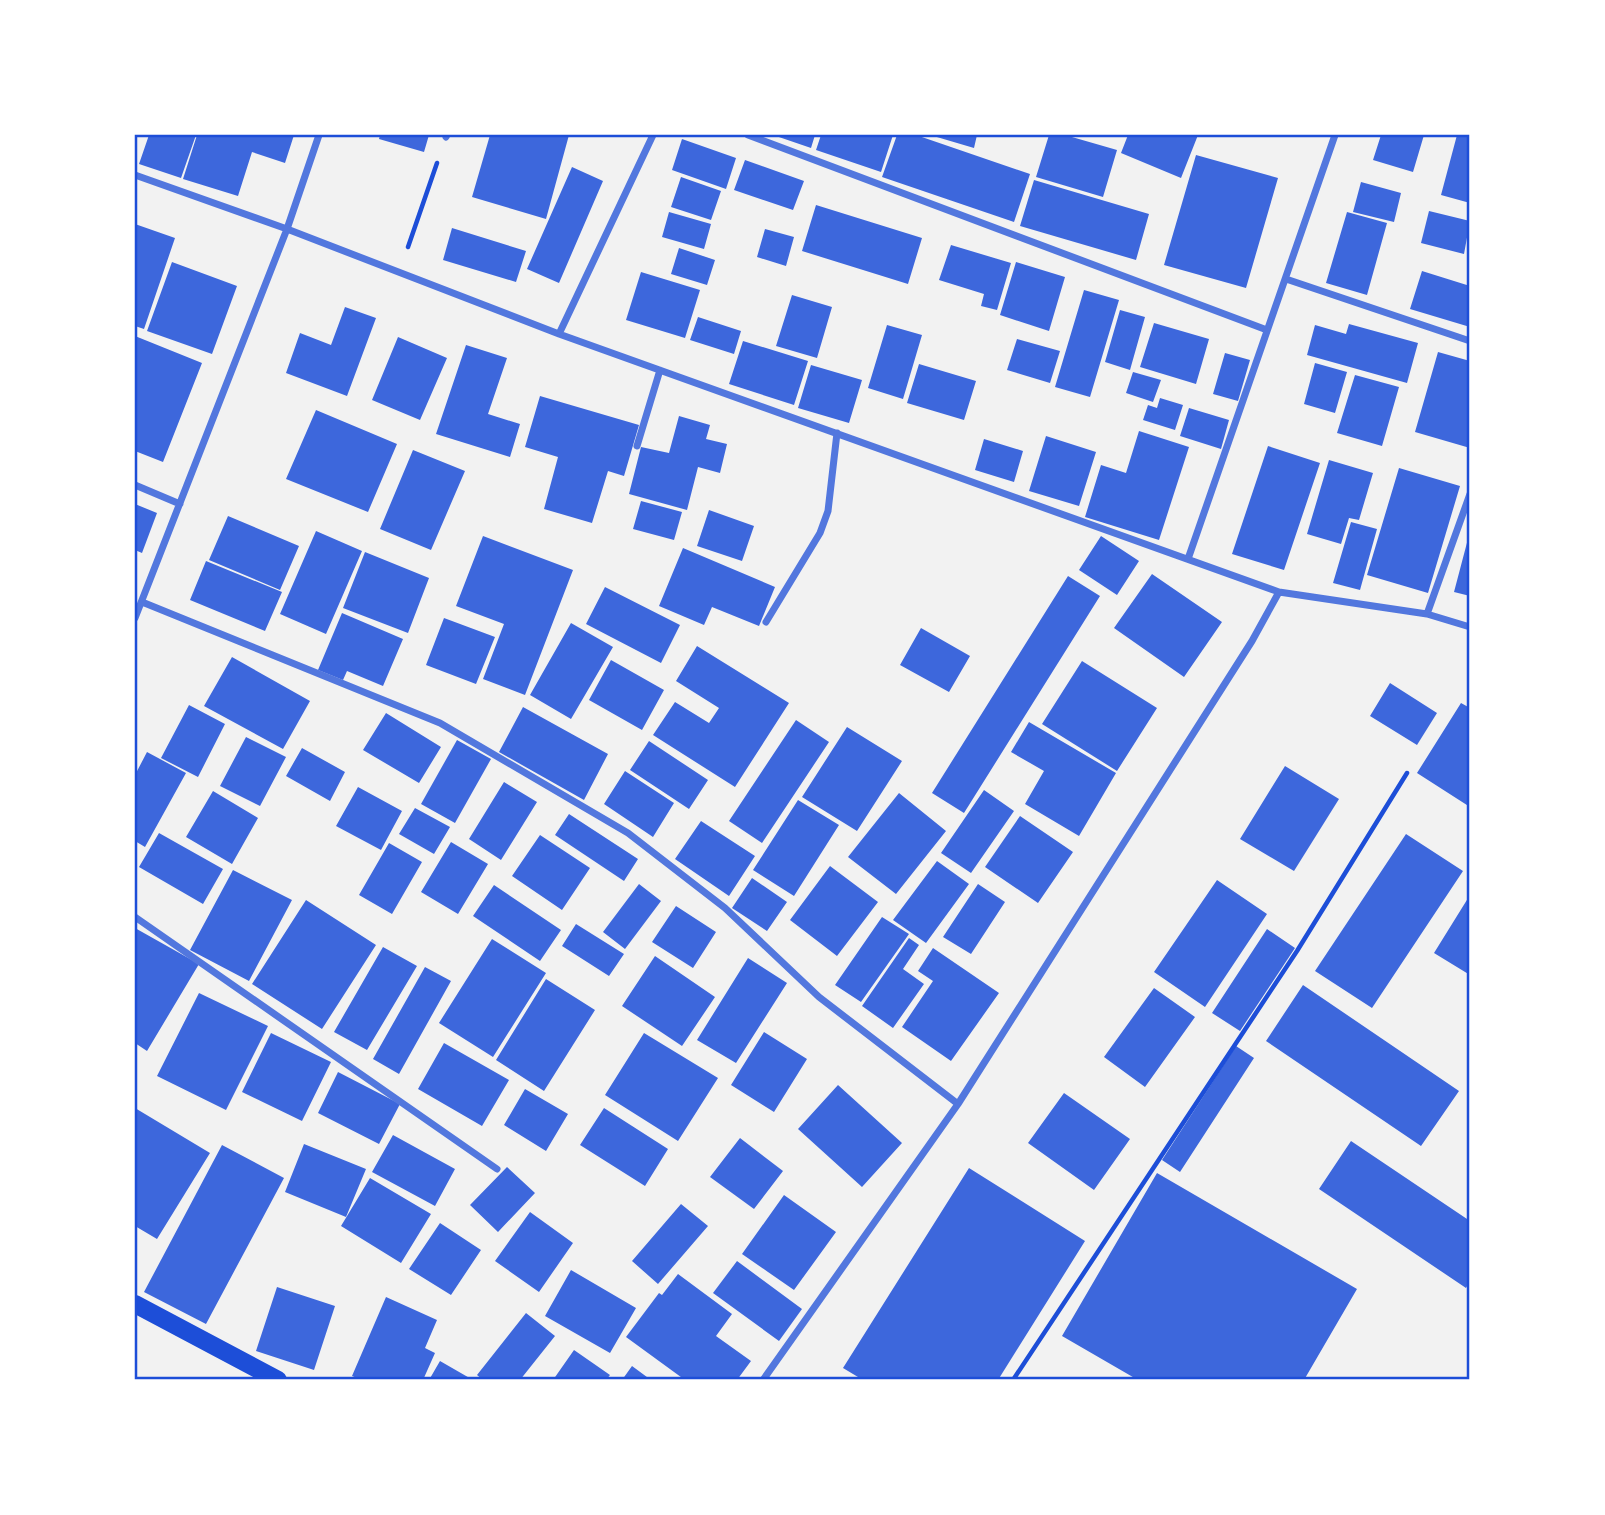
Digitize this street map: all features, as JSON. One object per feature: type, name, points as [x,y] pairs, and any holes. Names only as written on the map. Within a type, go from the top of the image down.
[{"type":"main road","points":[[135,1304],[278,1380]]},
{"type":"street","points":[[135,618],[287,229],[319,135]]},
{"type":"street","points":[[559,334],[653,135]]},
{"type":"street","points":[[748,135],[1267,330]]},
{"type":"street","points":[[1188,559],[1335,135]]},
{"type":"street","points":[[135,174],[399,271],[559,334],[1279,592],[1427,614],[1470,627]]},
{"type":"street","points":[[1286,279],[1470,341]]},
{"type":"street","points":[[636,446],[660,370]]},
{"type":"street","points":[[766,622],[820,533],[828,511],[837,433]]},
{"type":"street","points":[[135,485],[180,504]]},
{"type":"street","points":[[1427,614],[1470,494]]},
{"type":"street","points":[[763,1380],[958,1104],[1252,641],[1279,592]]},
{"type":"street","points":[[142,602],[440,723],[628,833],[725,908],[819,997],[958,1104]]},
{"type":"street","points":[[135,916],[497,1169]]},
{"type":"path","points":[[399,271],[446,136]]},
{"type":"path","points":[[1013,1380],[1297,951],[1407,773]]},
{"type":"building","points":[[149,135],[196,135],[181,178],[139,164]]},
{"type":"building","points":[[197,135],[294,135],[285,163],[252,152],[238,196],[183,179]]},
{"type":"building","points":[[380,135],[429,135],[424,152],[379,139]]},
{"type":"building","points":[[490,135],[569,135],[546,219],[472,197]]},
{"type":"building","points":[[773,135],[815,135],[811,148]]},
{"type":"building","points":[[821,135],[893,135],[881,172],[816,150]]},
{"type":"building","points":[[897,135],[916,135],[1030,174],[1014,222],[882,177]]},
{"type":"building","points":[[930,135],[977,135],[974,148]]},
{"type":"building","points":[[1049,135],[1065,135],[1117,150],[1103,197],[1036,177]]},
{"type":"building","points":[[1128,135],[1198,135],[1181,178],[1121,153]]},
{"type":"building","points":[[1381,135],[1424,135],[1413,172],[1373,160]]},
{"type":"building","points":[[1457,135],[1470,135],[1470,203],[1441,195]]},
{"type":"building","points":[[682,139],[736,158],[726,189],[672,170]]},
{"type":"building","points":[[1196,155],[1278,178],[1246,288],[1164,265]]},
{"type":"building","points":[[745,160],[804,181],[793,210],[734,190]]},
{"type":"building","points":[[572,167],[603,181],[559,283],[527,269]]},
{"type":"building","points":[[681,177],[721,191],[711,220],[671,207]]},
{"type":"building","points":[[1034,180],[1149,214],[1136,260],[1020,226]]},
{"type":"building","points":[[1361,182],[1401,193],[1394,222],[1353,212]]},
{"type":"building","points":[[816,205],[922,238],[908,284],[802,251]]},
{"type":"building","points":[[1429,211],[1470,221],[1464,254],[1421,243]]},
{"type":"building","points":[[669,212],[711,224],[704,249],[662,237]]},
{"type":"building","points":[[1347,212],[1387,223],[1367,295],[1326,283]]},
{"type":"building","points":[[135,224],[175,238],[144,329],[135,326]]},
{"type":"building","points":[[452,228],[526,251],[516,282],[443,260]]},
{"type":"building","points":[[765,229],[794,237],[786,266],[757,257]]},
{"type":"building","points":[[951,245],[1011,263],[997,310],[981,306],[984,294],[939,280]]},
{"type":"building","points":[[679,248],[715,260],[707,285],[671,274]]},
{"type":"building","points":[[172,262],[237,286],[212,354],[147,331]]},
{"type":"building","points":[[1016,262],[1065,277],[1049,331],[1000,315]]},
{"type":"building","points":[[1422,271],[1470,286],[1470,327],[1410,309]]},
{"type":"building","points":[[641,272],[700,290],[685,338],[626,320]]},
{"type":"building","points":[[1084,290],[1119,300],[1090,397],[1055,387]]},
{"type":"building","points":[[792,295],[832,307],[817,358],[776,346]]},
{"type":"building","points":[[345,307],[376,318],[347,396],[286,373],[300,333],[331,345]]},
{"type":"building","points":[[1120,310],[1145,317],[1130,370],[1105,362]]},
{"type":"building","points":[[698,317],[741,331],[734,354],[690,340]]},
{"type":"building","points":[[1154,323],[1209,339],[1196,384],[1140,367]]},
{"type":"building","points":[[1349,324],[1418,343],[1407,383],[1307,355],[1315,325],[1346,334]]},
{"type":"building","points":[[887,325],[922,335],[903,399],[868,388]]},
{"type":"building","points":[[135,336],[202,363],[163,462],[135,451]]},
{"type":"building","points":[[398,337],[447,358],[420,420],[372,400]]},
{"type":"building","points":[[1017,339],[1060,351],[1050,383],[1007,370]]},
{"type":"building","points":[[743,341],[808,361],[794,405],[729,384]]},
{"type":"building","points":[[466,345],[507,358],[488,414],[520,424],[510,457],[436,434]]},
{"type":"building","points":[[1438,352],[1470,361],[1470,448],[1415,432]]},
{"type":"building","points":[[1225,353],[1250,360],[1238,401],[1213,394]]},
{"type":"building","points":[[1315,363],[1347,372],[1335,413],[1304,404]]},
{"type":"building","points":[[919,364],[976,381],[964,420],[907,403]]},
{"type":"building","points":[[811,365],[862,380],[849,423],[798,408]]},
{"type":"building","points":[[1133,372],[1161,380],[1153,402],[1126,393]]},
{"type":"building","points":[[1355,375],[1399,387],[1382,446],[1337,433]]},
{"type":"building","points":[[540,396],[639,425],[624,476],[608,471],[592,523],[544,509],[558,457],[525,447]]},
{"type":"building","points":[[1160,398],[1183,405],[1175,430],[1143,420],[1148,405],[1157,408]]},
{"type":"building","points":[[1189,408],[1229,420],[1221,449],[1180,436]]},
{"type":"building","points":[[316,410],[397,444],[368,512],[286,479]]},
{"type":"building","points":[[679,416],[710,425],[706,439],[727,444],[720,473],[698,467],[687,510],[629,494],[641,447],[669,453]]},
{"type":"building","points":[[1139,431],[1189,447],[1159,540],[1085,517],[1101,465],[1126,473]]},
{"type":"building","points":[[1046,436],[1096,452],[1079,506],[1029,491]]},
{"type":"building","points":[[984,439],[1023,451],[1014,482],[975,470]]},
{"type":"building","points":[[1268,446],[1320,463],[1284,570],[1232,554]]},
{"type":"building","points":[[413,450],[465,471],[431,550],[380,529]]},
{"type":"building","points":[[1329,460],[1373,473],[1359,520],[1349,518],[1341,544],[1307,534]]},
{"type":"building","points":[[1399,468],[1460,486],[1428,593],[1367,575]]},
{"type":"building","points":[[641,501],[682,512],[674,540],[633,529]]},
{"type":"building","points":[[135,504],[157,513],[142,553],[135,550]]},
{"type":"building","points":[[709,510],[754,526],[742,561],[697,546]]},
{"type":"building","points":[[228,516],[299,546],[280,590],[209,560]]},
{"type":"building","points":[[1351,522],[1377,529],[1360,590],[1333,583]]},
{"type":"building","points":[[316,531],[362,551],[326,634],[280,614]]},
{"type":"building","points":[[1470,535],[1470,596],[1454,592]]},
{"type":"building","points":[[483,536],[573,570],[525,695],[483,679],[504,624],[456,606]]},
{"type":"building","points":[[1101,536],[1139,561],[1117,595],[1079,570]]},
{"type":"building","points":[[683,548],[775,587],[759,626],[712,607],[704,625],[659,606]]},
{"type":"building","points":[[365,552],[429,578],[408,633],[343,608]]},
{"type":"building","points":[[206,561],[282,592],[265,631],[190,600]]},
{"type":"building","points":[[1152,574],[1222,622],[1184,677],[1114,628]]},
{"type":"building","points":[[1068,576],[1100,596],[964,813],[932,793]]},
{"type":"building","points":[[605,587],[680,625],[661,663],[586,624]]},
{"type":"building","points":[[342,613],[403,639],[383,686],[347,671],[343,680],[318,670]]},
{"type":"building","points":[[444,618],[495,637],[476,684],[426,665]]},
{"type":"building","points":[[571,623],[613,647],[571,719],[530,695]]},
{"type":"building","points":[[921,628],[970,656],[949,692],[900,665]]},
{"type":"building","points":[[697,646],[789,703],[735,787],[653,735],[675,702],[709,723],[719,708],[676,681]]},
{"type":"building","points":[[232,657],[310,701],[283,749],[204,706]]},
{"type":"building","points":[[611,660],[664,690],[642,730],[589,700]]},
{"type":"building","points":[[1082,661],[1157,708],[1117,771],[1042,724]]},
{"type":"building","points":[[1390,683],[1437,713],[1417,745],[1370,716]]},
{"type":"building","points":[[1461,703],[1470,708],[1470,807],[1417,773]]},
{"type":"building","points":[[189,705],[225,724],[198,777],[161,758]]},
{"type":"building","points":[[523,707],[608,754],[584,800],[499,752]]},
{"type":"building","points":[[386,713],[441,747],[419,783],[363,750]]},
{"type":"building","points":[[796,720],[829,742],[762,843],[729,821]]},
{"type":"building","points":[[1029,722],[1116,773],[1079,836],[1025,804],[1044,771],[1011,752]]},
{"type":"building","points":[[847,727],[902,761],[857,831],[802,797]]},
{"type":"building","points":[[246,737],[286,757],[260,806],[220,786]]},
{"type":"building","points":[[457,740],[491,759],[455,823],[421,804]]},
{"type":"building","points":[[649,741],[708,780],[689,809],[630,770]]},
{"type":"building","points":[[302,748],[345,772],[330,801],[286,776]]},
{"type":"building","points":[[147,752],[186,773],[145,847],[135,841],[135,775]]},
{"type":"building","points":[[1285,766],[1339,799],[1294,871],[1240,839]]},
{"type":"building","points":[[625,771],[674,803],[653,837],[604,804]]},
{"type":"building","points":[[504,782],[537,802],[501,860],[469,839]]},
{"type":"building","points":[[358,787],[402,811],[381,850],[336,826]]},
{"type":"building","points":[[984,790],[1014,811],[971,873],[941,853]]},
{"type":"building","points":[[213,791],[258,818],[232,864],[186,837]]},
{"type":"building","points":[[899,793],[946,831],[896,894],[848,857]]},
{"type":"building","points":[[798,800],[839,825],[794,896],[753,870]]},
{"type":"building","points":[[415,808],[450,827],[434,854],[399,834]]},
{"type":"building","points":[[569,814],[638,859],[624,881],[555,835]]},
{"type":"building","points":[[1020,816],[1073,852],[1038,903],[985,867]]},
{"type":"building","points":[[701,821],[755,856],[729,896],[675,859]]},
{"type":"building","points":[[159,833],[223,869],[203,904],[139,867]]},
{"type":"building","points":[[1406,834],[1463,871],[1372,1008],[1315,971]]},
{"type":"building","points":[[540,835],[590,868],[562,910],[512,876]]},
{"type":"building","points":[[451,842],[488,864],[458,914],[421,892]]},
{"type":"building","points":[[389,843],[422,862],[392,914],[359,895]]},
{"type":"building","points":[[937,861],[969,884],[926,943],[893,920]]},
{"type":"building","points":[[830,866],[878,902],[837,956],[790,920]]},
{"type":"building","points":[[233,870],[292,900],[249,981],[190,950]]},
{"type":"building","points":[[752,878],[787,902],[767,931],[732,908]]},
{"type":"building","points":[[1217,880],[1267,914],[1205,1007],[1154,972]]},
{"type":"building","points":[[639,884],[661,901],[625,949],[603,932]]},
{"type":"building","points":[[978,884],[1005,902],[971,954],[943,937]]},
{"type":"building","points":[[494,885],[561,930],[540,961],[473,916]]},
{"type":"building","points":[[1470,895],[1470,975],[1434,953]]},
{"type":"building","points":[[306,900],[376,945],[322,1029],[252,984]]},
{"type":"building","points":[[676,906],[716,932],[693,968],[652,942]]},
{"type":"building","points":[[882,917],[909,934],[861,1002],[835,985]]},
{"type":"building","points":[[576,924],[624,954],[609,976],[562,946]]},
{"type":"building","points":[[135,928],[199,964],[147,1051],[135,1043]]},
{"type":"building","points":[[1267,929],[1295,948],[1240,1031],[1212,1013]]},
{"type":"building","points":[[909,938],[919,945],[903,969],[924,984],[893,1028],[862,1006]]},
{"type":"building","points":[[492,939],[546,973],[493,1057],[439,1023]]},
{"type":"building","points":[[383,947],[417,966],[367,1050],[334,1032]]},
{"type":"building","points":[[933,948],[999,993],[951,1061],[902,1027],[933,981],[918,971]]},
{"type":"building","points":[[655,956],[715,997],[682,1046],[622,1006]]},
{"type":"building","points":[[748,958],[787,983],[736,1063],[697,1040]]},
{"type":"building","points":[[425,967],[451,981],[399,1074],[373,1059]]},
{"type":"building","points":[[546,979],[595,1010],[544,1091],[496,1060]]},
{"type":"building","points":[[1303,985],[1459,1091],[1421,1146],[1266,1041]]},
{"type":"building","points":[[1154,988],[1195,1017],[1145,1087],[1104,1057]]},
{"type":"building","points":[[199,993],[268,1026],[226,1110],[157,1076]]},
{"type":"building","points":[[764,1032],[807,1059],[774,1112],[731,1085]]},
{"type":"building","points":[[271,1033],[331,1062],[302,1121],[242,1092]]},
{"type":"building","points":[[644,1033],[718,1078],[678,1141],[605,1095]]},
{"type":"building","points":[[444,1043],[509,1080],[482,1126],[418,1089]]},
{"type":"building","points":[[1236,1046],[1254,1058],[1180,1172],[1162,1160]]},
{"type":"building","points":[[338,1072],[400,1104],[379,1144],[318,1113]]},
{"type":"building","points":[[838,1085],[902,1143],[862,1187],[798,1129]]},
{"type":"building","points":[[525,1089],[568,1114],[546,1151],[504,1125]]},
{"type":"building","points":[[1064,1093],[1130,1139],[1094,1190],[1028,1143]]},
{"type":"building","points":[[135,1108],[210,1153],[157,1239],[135,1226]]},
{"type":"building","points":[[604,1108],[668,1149],[645,1186],[580,1145]]},
{"type":"building","points":[[393,1135],[455,1169],[435,1206],[372,1172]]},
{"type":"building","points":[[740,1138],[783,1171],[754,1209],[710,1177]]},
{"type":"building","points":[[1351,1141],[1470,1221],[1470,1281],[1466,1288],[1319,1189]]},
{"type":"building","points":[[304,1144],[366,1169],[346,1217],[285,1192]]},
{"type":"building","points":[[222,1145],[284,1178],[206,1324],[144,1292]]},
{"type":"building","points":[[507,1167],[535,1193],[498,1232],[470,1205]]},
{"type":"building","points":[[969,1168],[1085,1241],[998,1380],[863,1380],[843,1368]]},
{"type":"building","points":[[1157,1173],[1357,1289],[1304,1380],[1138,1380],[1062,1336]]},
{"type":"building","points":[[370,1178],[431,1214],[401,1263],[341,1226]]},
{"type":"building","points":[[784,1195],[836,1232],[794,1290],[742,1254]]},
{"type":"building","points":[[681,1204],[708,1226],[658,1284],[632,1261]]},
{"type":"building","points":[[530,1212],[573,1243],[539,1292],[495,1261]]},
{"type":"building","points":[[440,1223],[481,1250],[451,1295],[409,1269]]},
{"type":"building","points":[[737,1261],[802,1309],[779,1341],[713,1293]]},
{"type":"building","points":[[571,1270],[636,1308],[610,1353],[545,1316]]},
{"type":"building","points":[[678,1274],[732,1314],[716,1336],[751,1361],[737,1380],[685,1380],[626,1337],[659,1293],[662,1295]]},
{"type":"building","points":[[277,1287],[335,1306],[314,1370],[256,1351]]},
{"type":"building","points":[[386,1297],[437,1320],[425,1348],[435,1353],[423,1380],[362,1380],[352,1376]]},
{"type":"building","points":[[526,1313],[555,1336],[520,1380],[483,1380],[477,1375]]},
{"type":"building","points":[[574,1350],[610,1375],[606,1380],[553,1380]]},
{"type":"building","points":[[440,1361],[473,1380],[429,1380]]},
{"type":"building","points":[[632,1366],[651,1380],[622,1380]]}]
